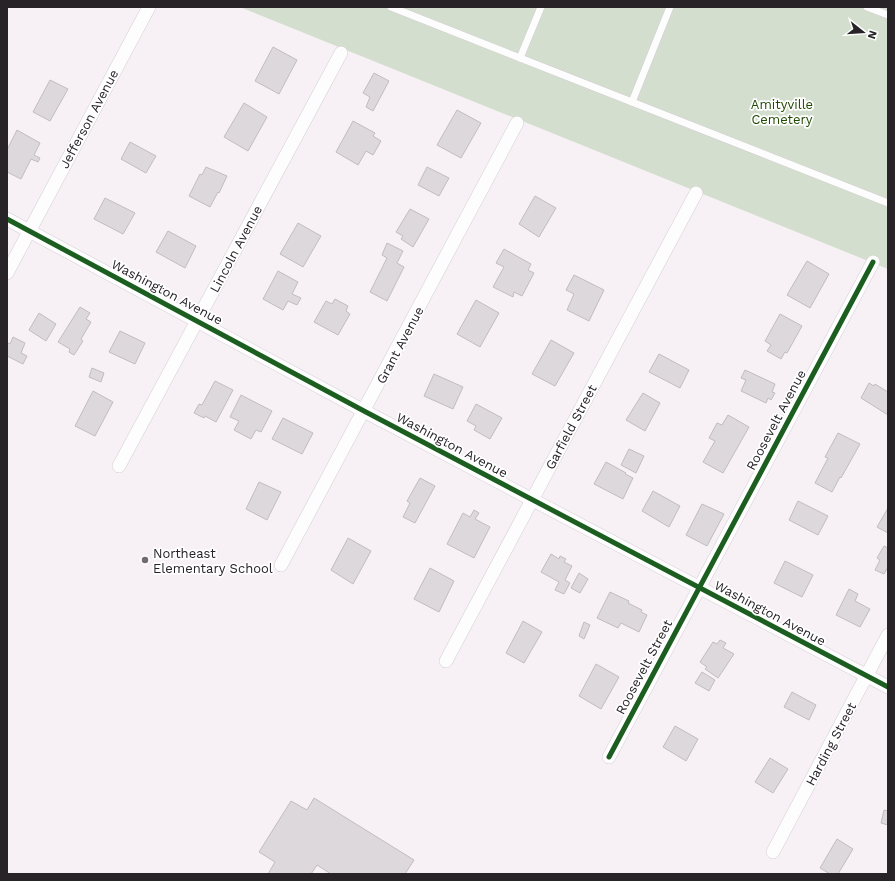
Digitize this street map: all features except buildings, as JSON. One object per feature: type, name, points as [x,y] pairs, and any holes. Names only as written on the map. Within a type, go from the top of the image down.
[{"type":"street","name":"Jefferson Avenue","points":[[7,273],[149,7]]},
{"type":"street","name":"Lincoln Avenue","points":[[119,466],[341,53]]},
{"type":"street","name":"Grant Avenue","points":[[281,565],[517,123]]},
{"type":"street","name":"Garfield Street","points":[[446,661],[696,193]]},
{"type":"street","name":"Washington Avenue","points":[[7,219],[532,500],[888,688]]},
{"type":"street","name":"Roosevelt Avenue","points":[[699,587],[873,262]]},
{"type":"street","name":"Roosevelt Street","points":[[609,757],[699,587]]},
{"type":"street","name":"Harding Street","points":[[773,852],[888,635]]},
{"type":"lane","points":[[391,7],[411,11],[520,58],[888,203]]},
{"type":"lane","points":[[520,58],[541,7]]},
{"type":"lane","points":[[632,102],[670,7]]},
{"type":"lane","points":[[867,7],[888,15]]},
{"type":"green space","name":"Amityville Cemetery","points":[[240,7],[888,7],[888,269]]},
{"type":"cycle path","points":[[7,219],[364,411],[888,687]]},
{"type":"cycle path","points":[[609,757],[873,262]]},
{"type":"place","name":"Northeast Elementary School","points":[[145,560]]}]
